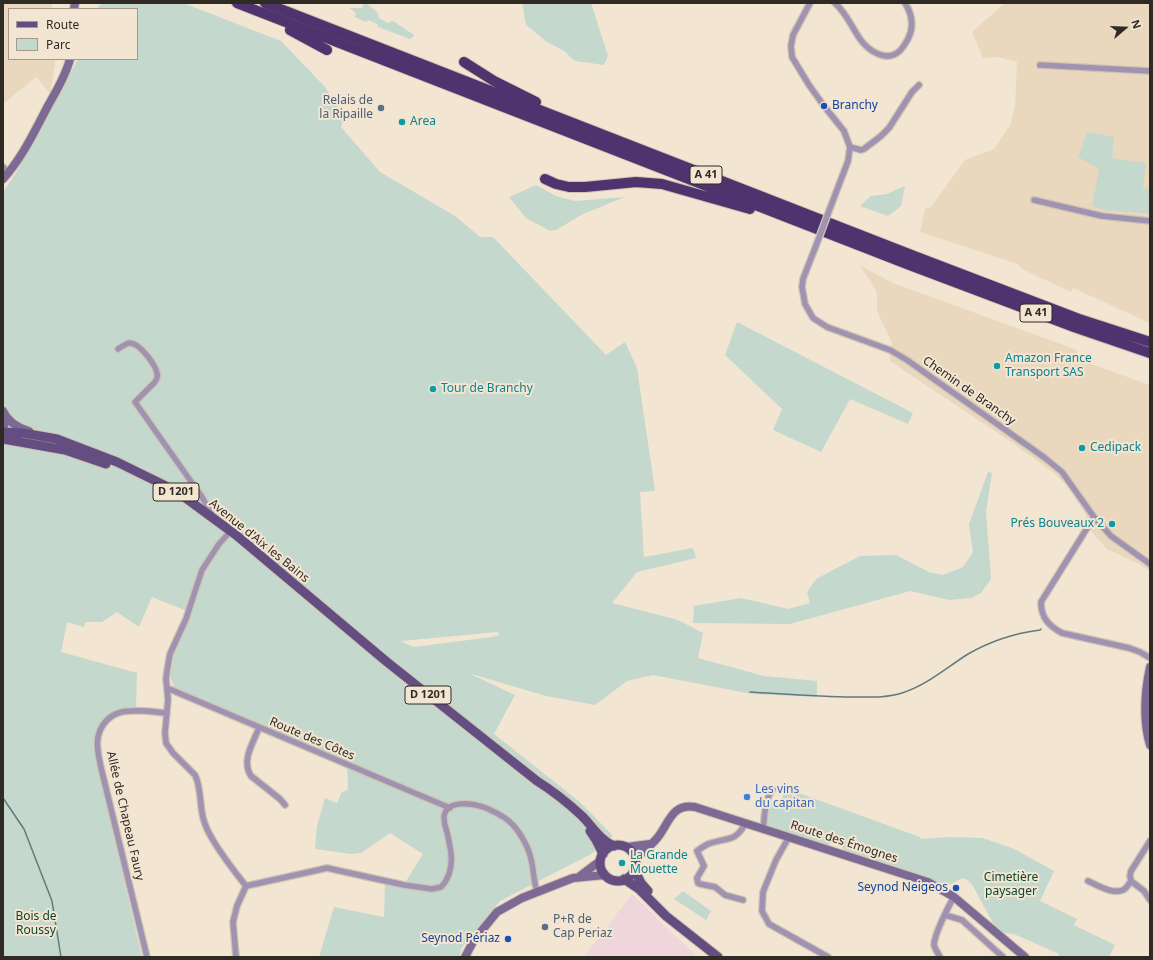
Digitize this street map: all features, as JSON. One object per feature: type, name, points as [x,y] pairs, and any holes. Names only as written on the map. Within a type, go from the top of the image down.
[{"type":"highway","points":[[232,3],[307,38],[327,50]]},
{"type":"highway","name":"A 41","points":[[237,3],[830,234],[1074,327],[1150,353]]},
{"type":"highway","name":"A 41","points":[[265,3],[899,250],[1072,316],[1150,342]]},
{"type":"highway","points":[[464,62],[510,90],[671,162]]},
{"type":"highway","points":[[545,179],[556,184],[569,187],[636,182],[662,184],[830,234]]},
{"type":"main road","name":"Avenue d'Aix les Bains","points":[[3,433],[23,433],[57,439],[117,462],[164,485],[213,517],[387,662],[537,781],[549,788],[572,807],[608,843],[614,846]]},
{"type":"main road","points":[[3,433],[7,437],[48,444],[65,450]]},
{"type":"main road","name":"Avenue d'Aix les Bains","points":[[3,439],[65,450],[118,468],[167,492],[208,520],[320,607]]},
{"type":"main road","name":"Avenue d'Aix les Bains","points":[[537,781],[546,792],[585,825],[596,840],[601,858]]},
{"type":"main road","points":[[635,865],[630,876],[624,879],[616,880],[605,875],[601,869],[601,858],[607,849],[614,846],[620,845],[631,850],[635,865],[646,889],[681,927]]},
{"type":"main road","points":[[624,879],[636,886],[657,908],[718,957]]},
{"type":"street","points":[[810,3],[793,35],[791,46],[792,57],[809,85],[844,131],[850,148],[860,150],[864,149],[881,136],[889,128],[912,92],[919,85]]},
{"type":"street","points":[[835,3],[847,16],[860,40],[865,45],[878,54],[889,56],[902,49],[909,36],[912,26],[909,8],[905,3]]},
{"type":"street","points":[[5,172],[28,144],[60,84],[70,60]]},
{"type":"street","points":[[1040,65],[1150,71]]},
{"type":"street","name":"Chemin de Branchy","points":[[850,148],[848,161],[803,279],[802,287],[804,304],[813,318],[827,327],[890,350],[907,360],[1040,454],[1062,472],[1094,516],[1111,536],[1150,564]]},
{"type":"street","points":[[1034,200],[1102,216],[1150,221]]},
{"type":"street","points":[[118,349],[130,343],[136,344],[154,365],[157,372],[155,382],[135,402],[202,497],[213,517]]},
{"type":"street","points":[[3,428],[5,423],[4,413]]},
{"type":"street","points":[[4,413],[10,421],[21,429],[57,439]]},
{"type":"street","points":[[1094,516],[1041,602],[1043,616],[1052,628],[1062,633],[1129,648],[1150,658]]},
{"type":"street","points":[[227,535],[206,563],[186,619],[170,654],[167,671],[167,713],[165,733],[166,744],[173,753],[193,771],[195,775],[205,826],[246,886]]},
{"type":"street","points":[[1150,666],[1146,711],[1147,731],[1150,745]]},
{"type":"street","name":"Route des Côtes","points":[[167,688],[450,808]]},
{"type":"street","name":"Allée de Chapeau Faury","points":[[146,957],[102,772],[97,749],[97,740],[103,724],[119,713],[130,710],[167,713]]},
{"type":"street","points":[[259,728],[248,755],[248,773],[280,799],[285,805]]},
{"type":"street","points":[[764,829],[767,803],[773,789]]},
{"type":"street","points":[[246,886],[327,868],[404,885],[438,889],[445,883],[451,867],[451,851],[444,820],[445,813],[450,808],[458,805],[471,804],[500,814],[509,820],[528,848],[532,859],[534,881],[537,892]]},
{"type":"street","name":"Route des Émognes","points":[[635,865],[658,837],[676,811],[685,806],[695,807],[928,882],[954,897],[1025,957]]},
{"type":"street","points":[[743,900],[725,895],[715,887],[700,884],[698,882],[697,878],[704,866],[697,851],[707,844],[734,838],[745,824]]},
{"type":"street","points":[[789,837],[776,860],[763,892],[762,911],[769,924],[828,957]]},
{"type":"street","points":[[1150,841],[1131,871],[1130,876],[1131,881],[1144,891],[1150,900]]},
{"type":"street","points":[[627,847],[651,844]]},
{"type":"street","points":[[577,877],[601,858]]},
{"type":"street","points":[[465,957],[474,940],[497,912],[522,898],[577,877],[605,875]]},
{"type":"street","points":[[1088,881],[1112,891],[1118,891],[1123,890],[1131,881]]},
{"type":"street","points":[[236,957],[233,922],[237,906],[246,886]]},
{"type":"street","points":[[940,957],[934,945],[945,915],[954,897]]},
{"type":"street","points":[[945,915],[962,920],[1003,957]]},
{"type":"shaded area","points":[[3,3],[52,3],[52,8],[8,8],[8,60],[55,60],[50,93],[36,77],[3,104]]},
{"type":"shaded area","points":[[1005,3],[1150,3],[1150,323],[1073,288],[1071,292],[1022,269],[1018,264],[920,232],[925,209],[931,207],[965,160],[994,149],[1011,124],[1015,106],[1017,62],[997,57],[983,58],[972,32]]},
{"type":"shaded area","points":[[859,265],[893,283],[1077,350],[1077,359],[1150,385],[1150,571],[1139,564],[1107,549],[1084,523],[1086,515],[1067,486],[1055,474],[1011,442],[890,361],[892,343],[877,311],[877,293]]},
{"type":"shaded area","points":[[632,894],[670,931],[698,957],[584,957]]},
{"type":"green space","name":"Bois de Roussy","points":[[101,3],[183,3],[281,41],[325,87],[338,107],[345,114],[341,127],[380,172],[455,216],[480,237],[493,237],[606,355],[625,342],[637,368],[655,491],[640,492],[644,557],[693,548],[696,558],[637,572],[612,603],[678,620],[703,633],[698,658],[764,676],[817,681],[817,697],[752,694],[653,675],[627,681],[595,705],[546,696],[468,673],[515,695],[494,734],[580,802],[613,836],[591,854],[500,901],[462,947],[459,957],[319,957],[334,907],[384,917],[385,883],[402,888],[423,854],[390,833],[361,853],[351,854],[315,849],[317,826],[325,798],[337,803],[342,792],[348,790],[347,762],[175,688],[170,677],[175,650],[192,613],[152,597],[139,627],[117,612],[102,622],[85,622],[84,627],[67,622],[61,652],[137,673],[136,707],[118,710],[106,717],[101,722],[93,747],[142,957],[3,957],[3,192],[16,173],[77,60],[138,60],[138,8],[98,8]],"holes":[[[498,632],[499,635],[414,647],[400,641]]]},
{"type":"green space","points":[[364,3],[378,13],[379,18],[388,23],[393,21],[414,35],[412,38],[409,39],[378,27],[377,24],[368,20],[366,22],[355,17],[356,13],[349,8],[362,8]]},
{"type":"green space","points":[[522,3],[591,3],[608,56],[604,65],[575,61],[564,51],[547,42],[526,25]]},
{"type":"green space","points":[[1087,132],[1114,137],[1112,158],[1146,163],[1143,188],[1150,189],[1150,214],[1103,210],[1092,206],[1099,169],[1078,157]]},
{"type":"green space","points":[[536,185],[556,196],[575,201],[625,197],[583,214],[556,230],[550,231],[526,218],[509,197]]},
{"type":"green space","points":[[905,186],[901,206],[888,216],[860,206],[871,196],[887,194]]},
{"type":"green space","points":[[737,322],[913,413],[908,424],[850,399],[821,452],[773,430],[782,409],[725,355]]},
{"type":"green space","points":[[988,472],[992,473],[986,512],[991,579],[981,593],[971,598],[949,600],[910,591],[790,624],[693,623],[694,606],[741,598],[788,609],[810,603],[807,592],[816,579],[860,556],[896,555],[929,572],[943,575],[963,567],[973,552],[969,524]]},
{"type":"green space","name":"Cimetière paysager","points":[[785,788],[920,837],[920,839],[949,837],[983,838],[1014,849],[1054,871],[1040,901],[1077,919],[1074,925],[1115,945],[1109,957],[1058,957],[1059,954],[1014,934],[1004,933],[994,925],[973,886],[969,881],[963,878],[947,886],[844,851],[842,846],[831,841],[828,847],[767,827],[770,802],[780,806]]},
{"type":"green space","points":[[683,891],[711,911],[706,920],[674,899]]},
{"type":"waterway","points":[[750,692],[840,697],[878,697],[896,695],[920,686],[968,654],[985,646],[1012,636],[1041,629]]},
{"type":"waterway","points":[[3,798],[24,829],[52,901],[61,957]]},
{"type":"place","name":"Branchy","points":[[824,106]]},
{"type":"place","name":"Relais de la Ripaille","points":[[381,108]]},
{"type":"place","name":"Area","points":[[402,122]]},
{"type":"place","name":"Amazon France Transport SAS","points":[[997,366]]},
{"type":"place","name":"Tour de Branchy","points":[[433,389]]},
{"type":"place","name":"Cedipack","points":[[1082,448]]},
{"type":"place","name":"Prés Bouveaux 2","points":[[1112,524]]},
{"type":"place","name":"Les vins du capitan","points":[[747,797]]},
{"type":"place","name":"La Grande Mouette","points":[[622,863]]},
{"type":"place","name":"Seynod Neigeos","points":[[956,888]]},
{"type":"place","name":"P+R de Cap Periaz","points":[[545,927]]},
{"type":"place","name":"Seynod Périaz","points":[[508,939]]}]
